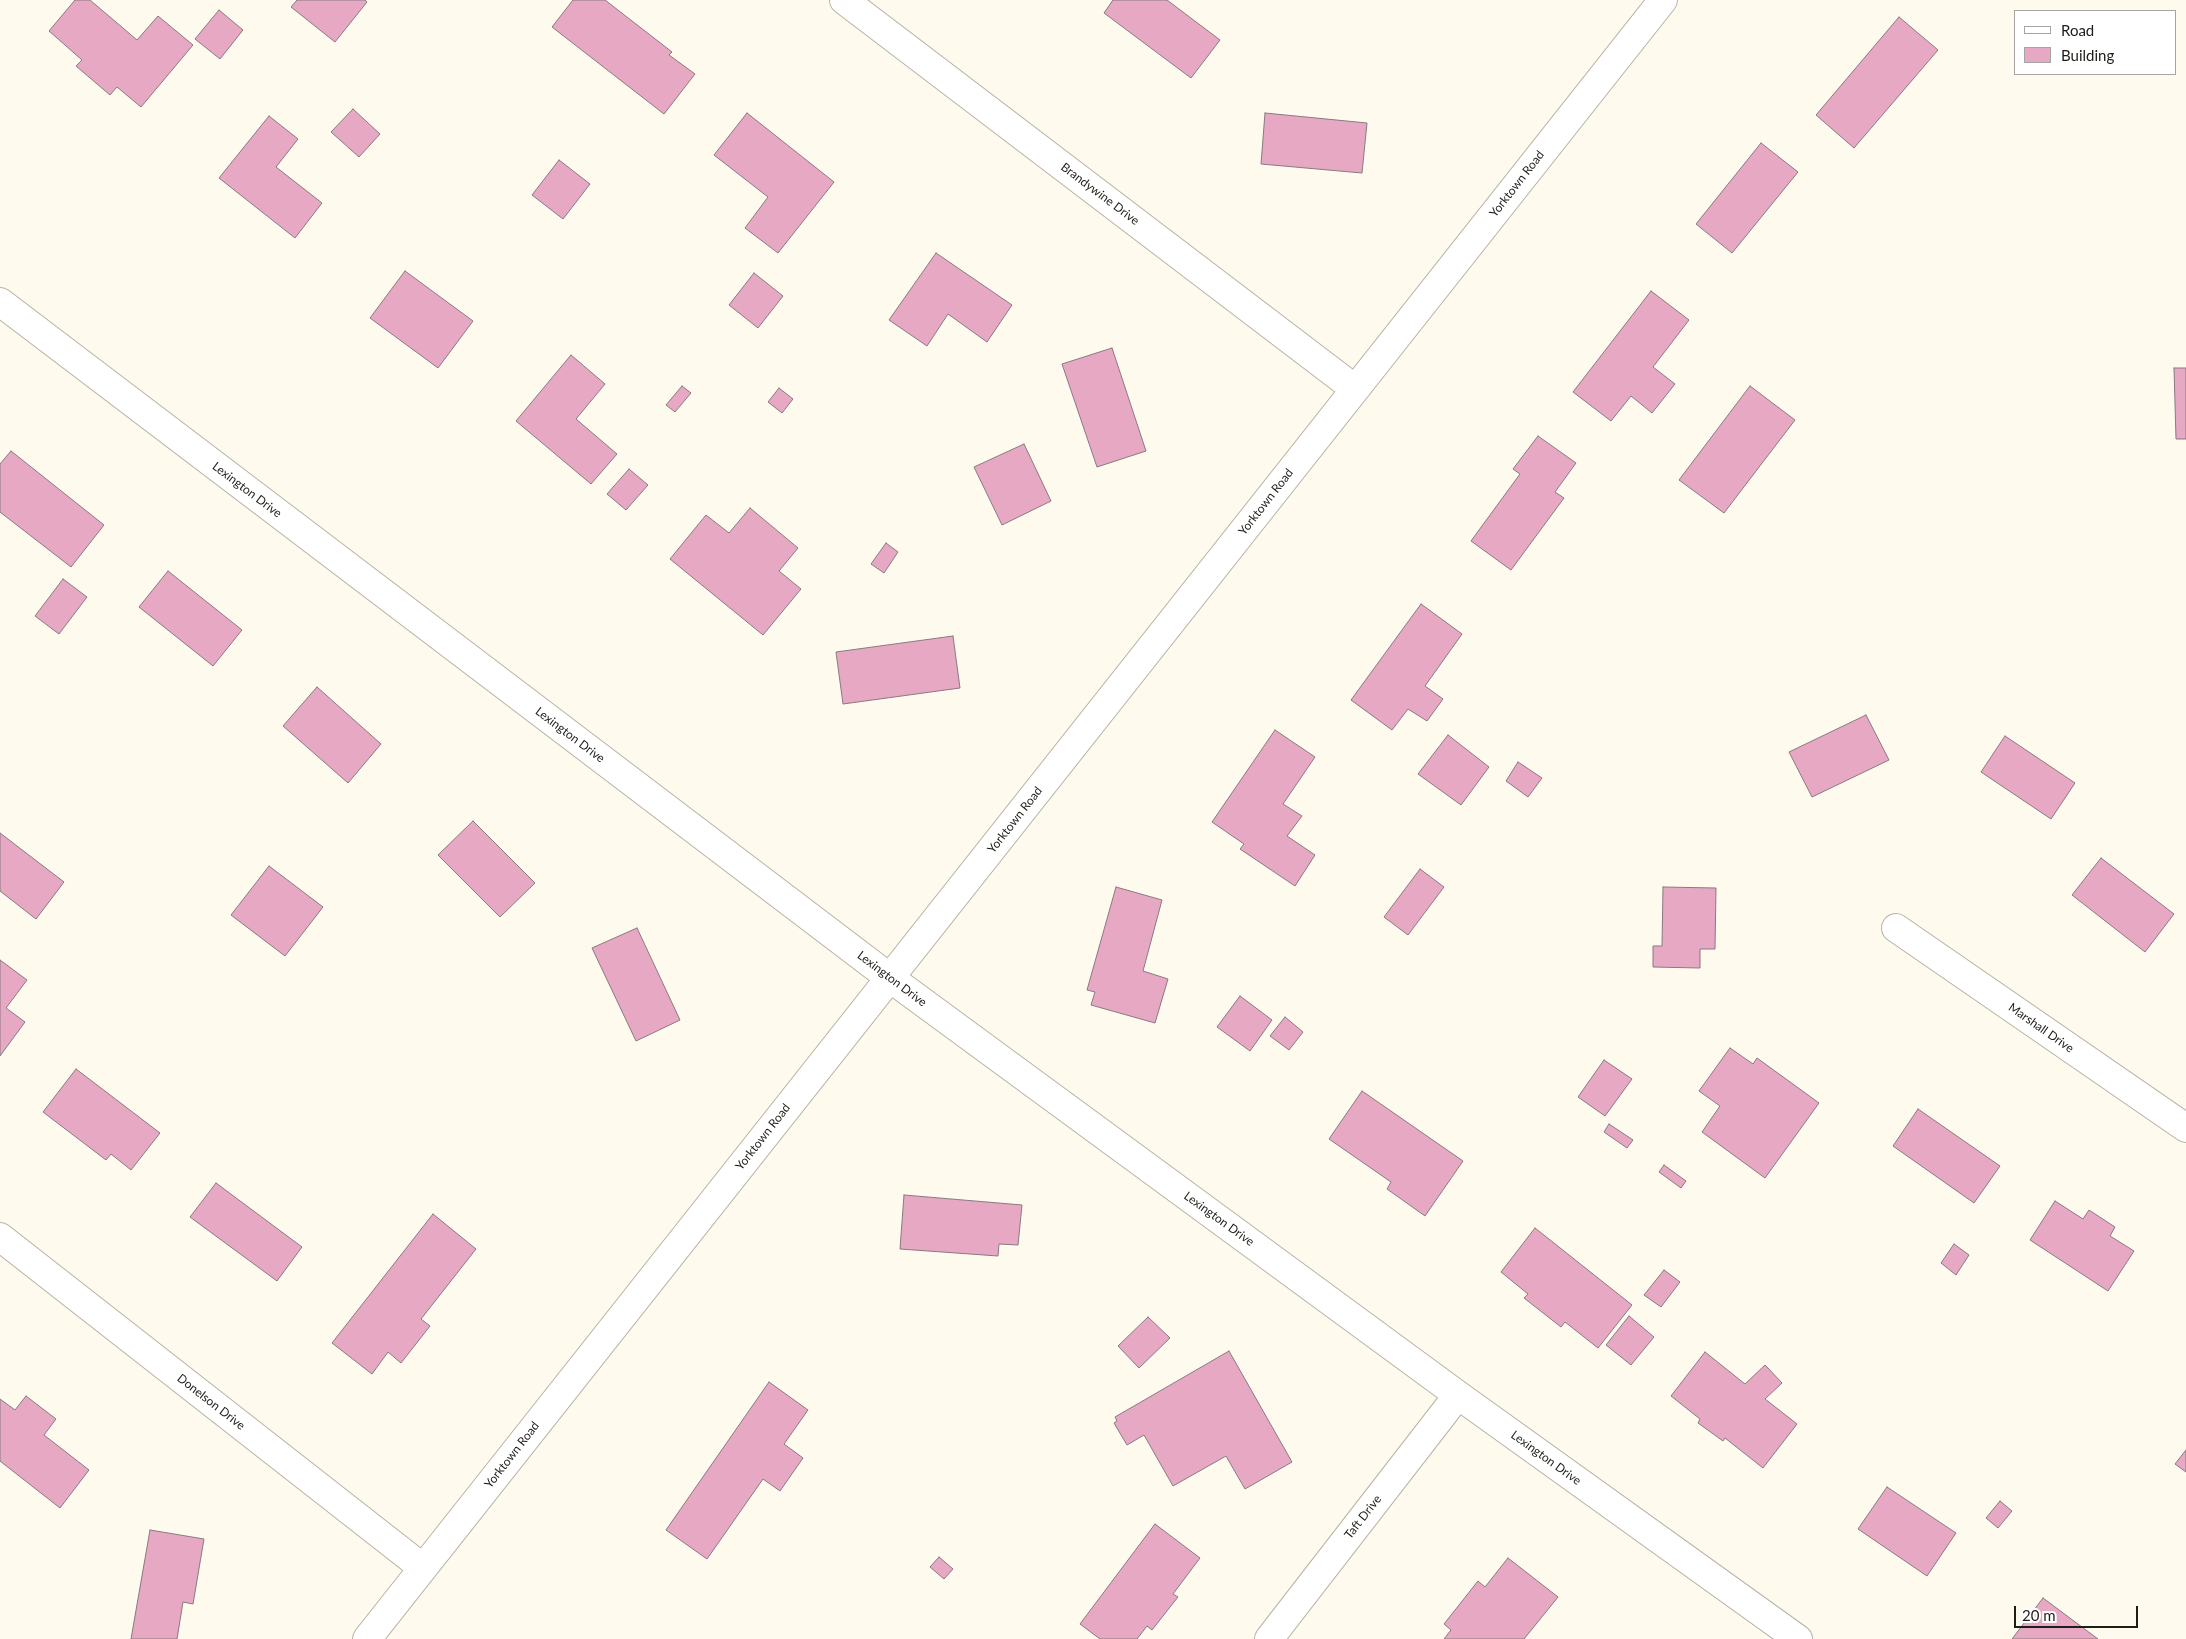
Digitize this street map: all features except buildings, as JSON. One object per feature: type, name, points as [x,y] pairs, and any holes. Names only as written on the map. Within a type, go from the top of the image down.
[{"type":"street","name":"Brandywine Drive","points":[[844,0],[1355,389]]},
{"type":"street","name":"Yorktown Road","points":[[366,1639],[1663,0]]},
{"type":"street","name":"Lexington Drive","points":[[0,302],[890,978],[1458,1395],[1798,1639]]},
{"type":"street","name":"Marshall Drive","points":[[1896,928],[2186,1128]]},
{"type":"street","name":"Donelson Drive","points":[[0,1237],[423,1568]]},
{"type":"street","name":"Taft Drive","points":[[1269,1639],[1458,1395]]}]
